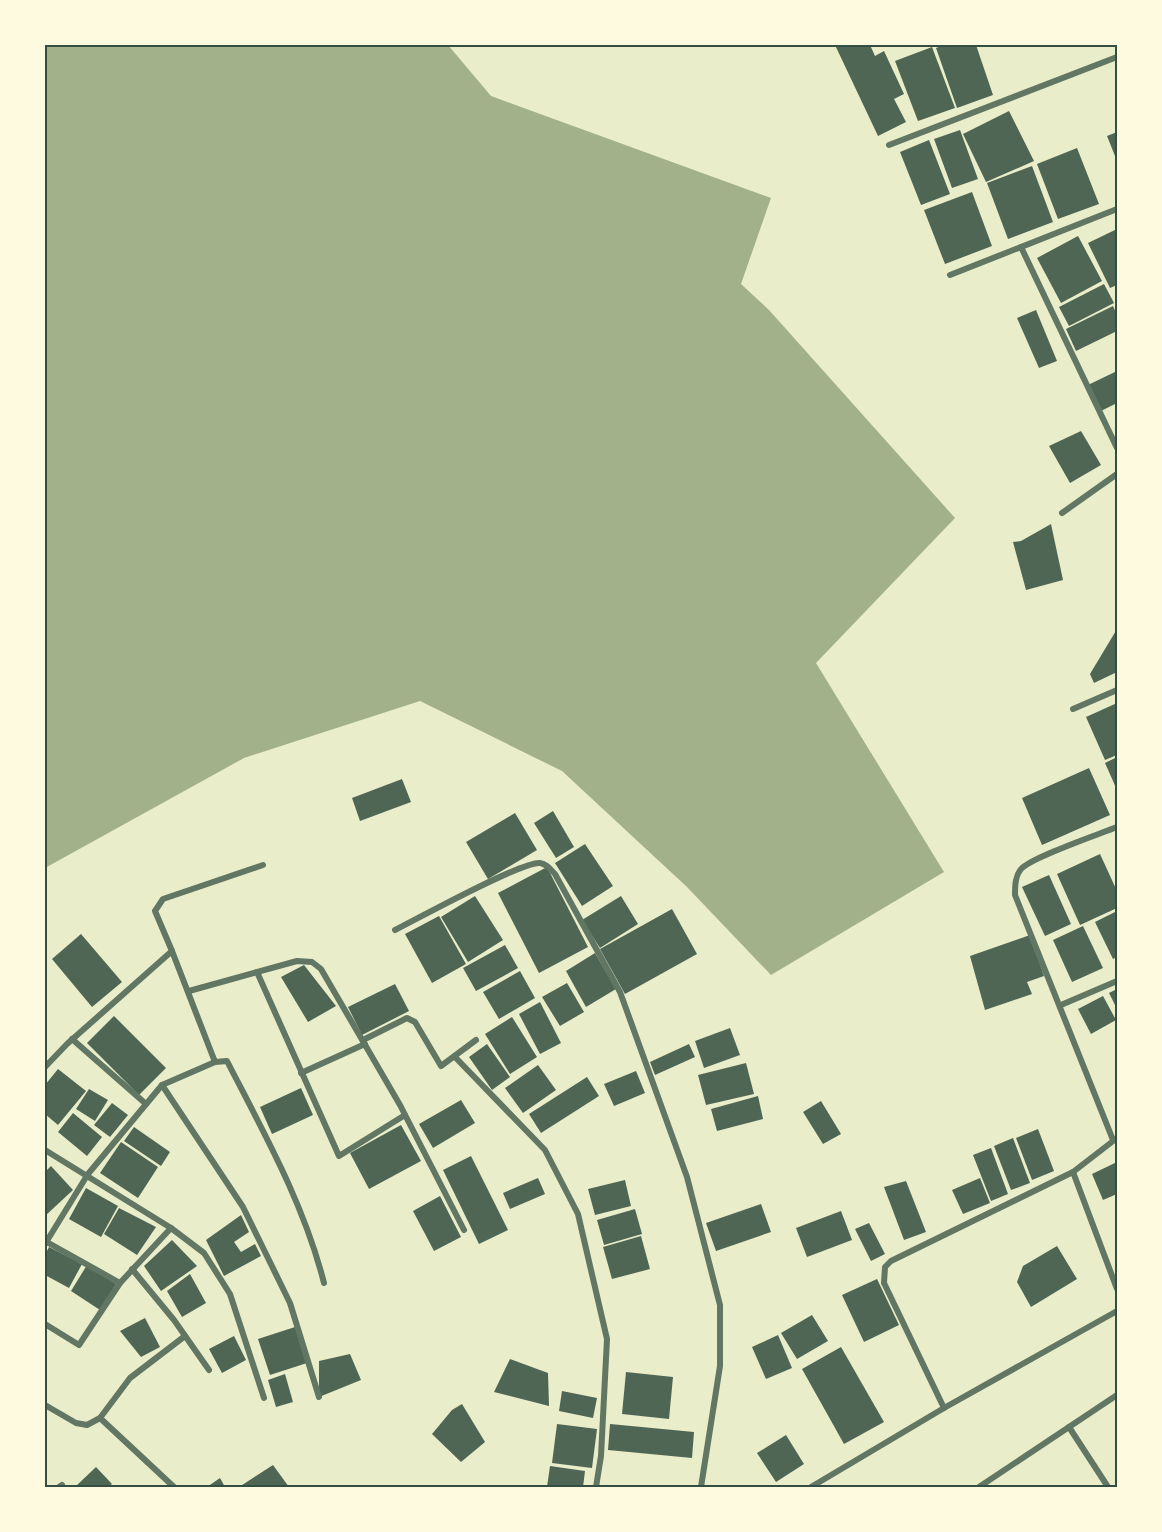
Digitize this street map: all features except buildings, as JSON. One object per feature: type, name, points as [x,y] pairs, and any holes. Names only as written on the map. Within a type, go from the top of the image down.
[{"type":"street","points":[[889,145],[1117,57]]},
{"type":"street","points":[[950,275],[1117,209]]},
{"type":"street","points":[[1021,247],[1117,448]]},
{"type":"street","points":[[1062,513],[1117,474]]},
{"type":"street","points":[[1073,709],[1117,690]]},
{"type":"street","points":[[944,1407],[884,1283],[885,1267],[891,1261],[1072,1172],[1115,1139],[1015,895],[1017,874],[1030,863],[1117,827]]},
{"type":"street","points":[[395,930],[484,885],[531,864],[540,863],[555,874],[620,992],[687,1177],[720,1305],[720,1366],[701,1487]]},
{"type":"street","points":[[215,1062],[189,991],[154,911],[163,899],[263,865]]},
{"type":"street","points":[[45,1067],[72,1039],[172,951]]},
{"type":"street","points":[[189,991],[297,961],[312,962],[321,969],[405,1115],[464,1230]]},
{"type":"street","points":[[257,972],[339,1156],[405,1115]]},
{"type":"street","points":[[1061,1005],[1117,981]]},
{"type":"street","points":[[301,1072],[364,1042],[407,1018],[415,1022],[441,1066],[476,1040]]},
{"type":"street","points":[[72,1039],[146,1104]]},
{"type":"street","points":[[454,1057],[545,1150],[578,1214],[607,1340],[601,1456],[596,1487]]},
{"type":"street","points":[[120,1282],[45,1242],[88,1174],[162,1085],[215,1062],[227,1061],[290,1185],[315,1247],[324,1283]]},
{"type":"street","points":[[162,1085],[243,1207],[290,1303],[319,1397]]},
{"type":"street","points":[[45,1150],[88,1174],[171,1228],[204,1253],[226,1287],[264,1398]]},
{"type":"street","points":[[1072,1172],[1117,1289]]},
{"type":"street","points":[[45,1324],[79,1345],[120,1282],[171,1228]]},
{"type":"street","points":[[132,1269],[210,1370]]},
{"type":"street","points":[[811,1487],[944,1407],[1117,1311]]},
{"type":"street","points":[[45,1405],[76,1423],[87,1425],[100,1418],[130,1378],[185,1336]]},
{"type":"street","points":[[979,1487],[989,1484],[1117,1395]]},
{"type":"street","points":[[100,1418],[174,1487]]},
{"type":"street","points":[[1069,1427],[1108,1487]]},
{"type":"shaded area","points":[[45,45],[448,45],[491,96],[771,198],[741,284],[769,310],[955,518],[816,663],[944,872],[771,975],[687,887],[562,771],[420,701],[244,758],[45,868]]}]
